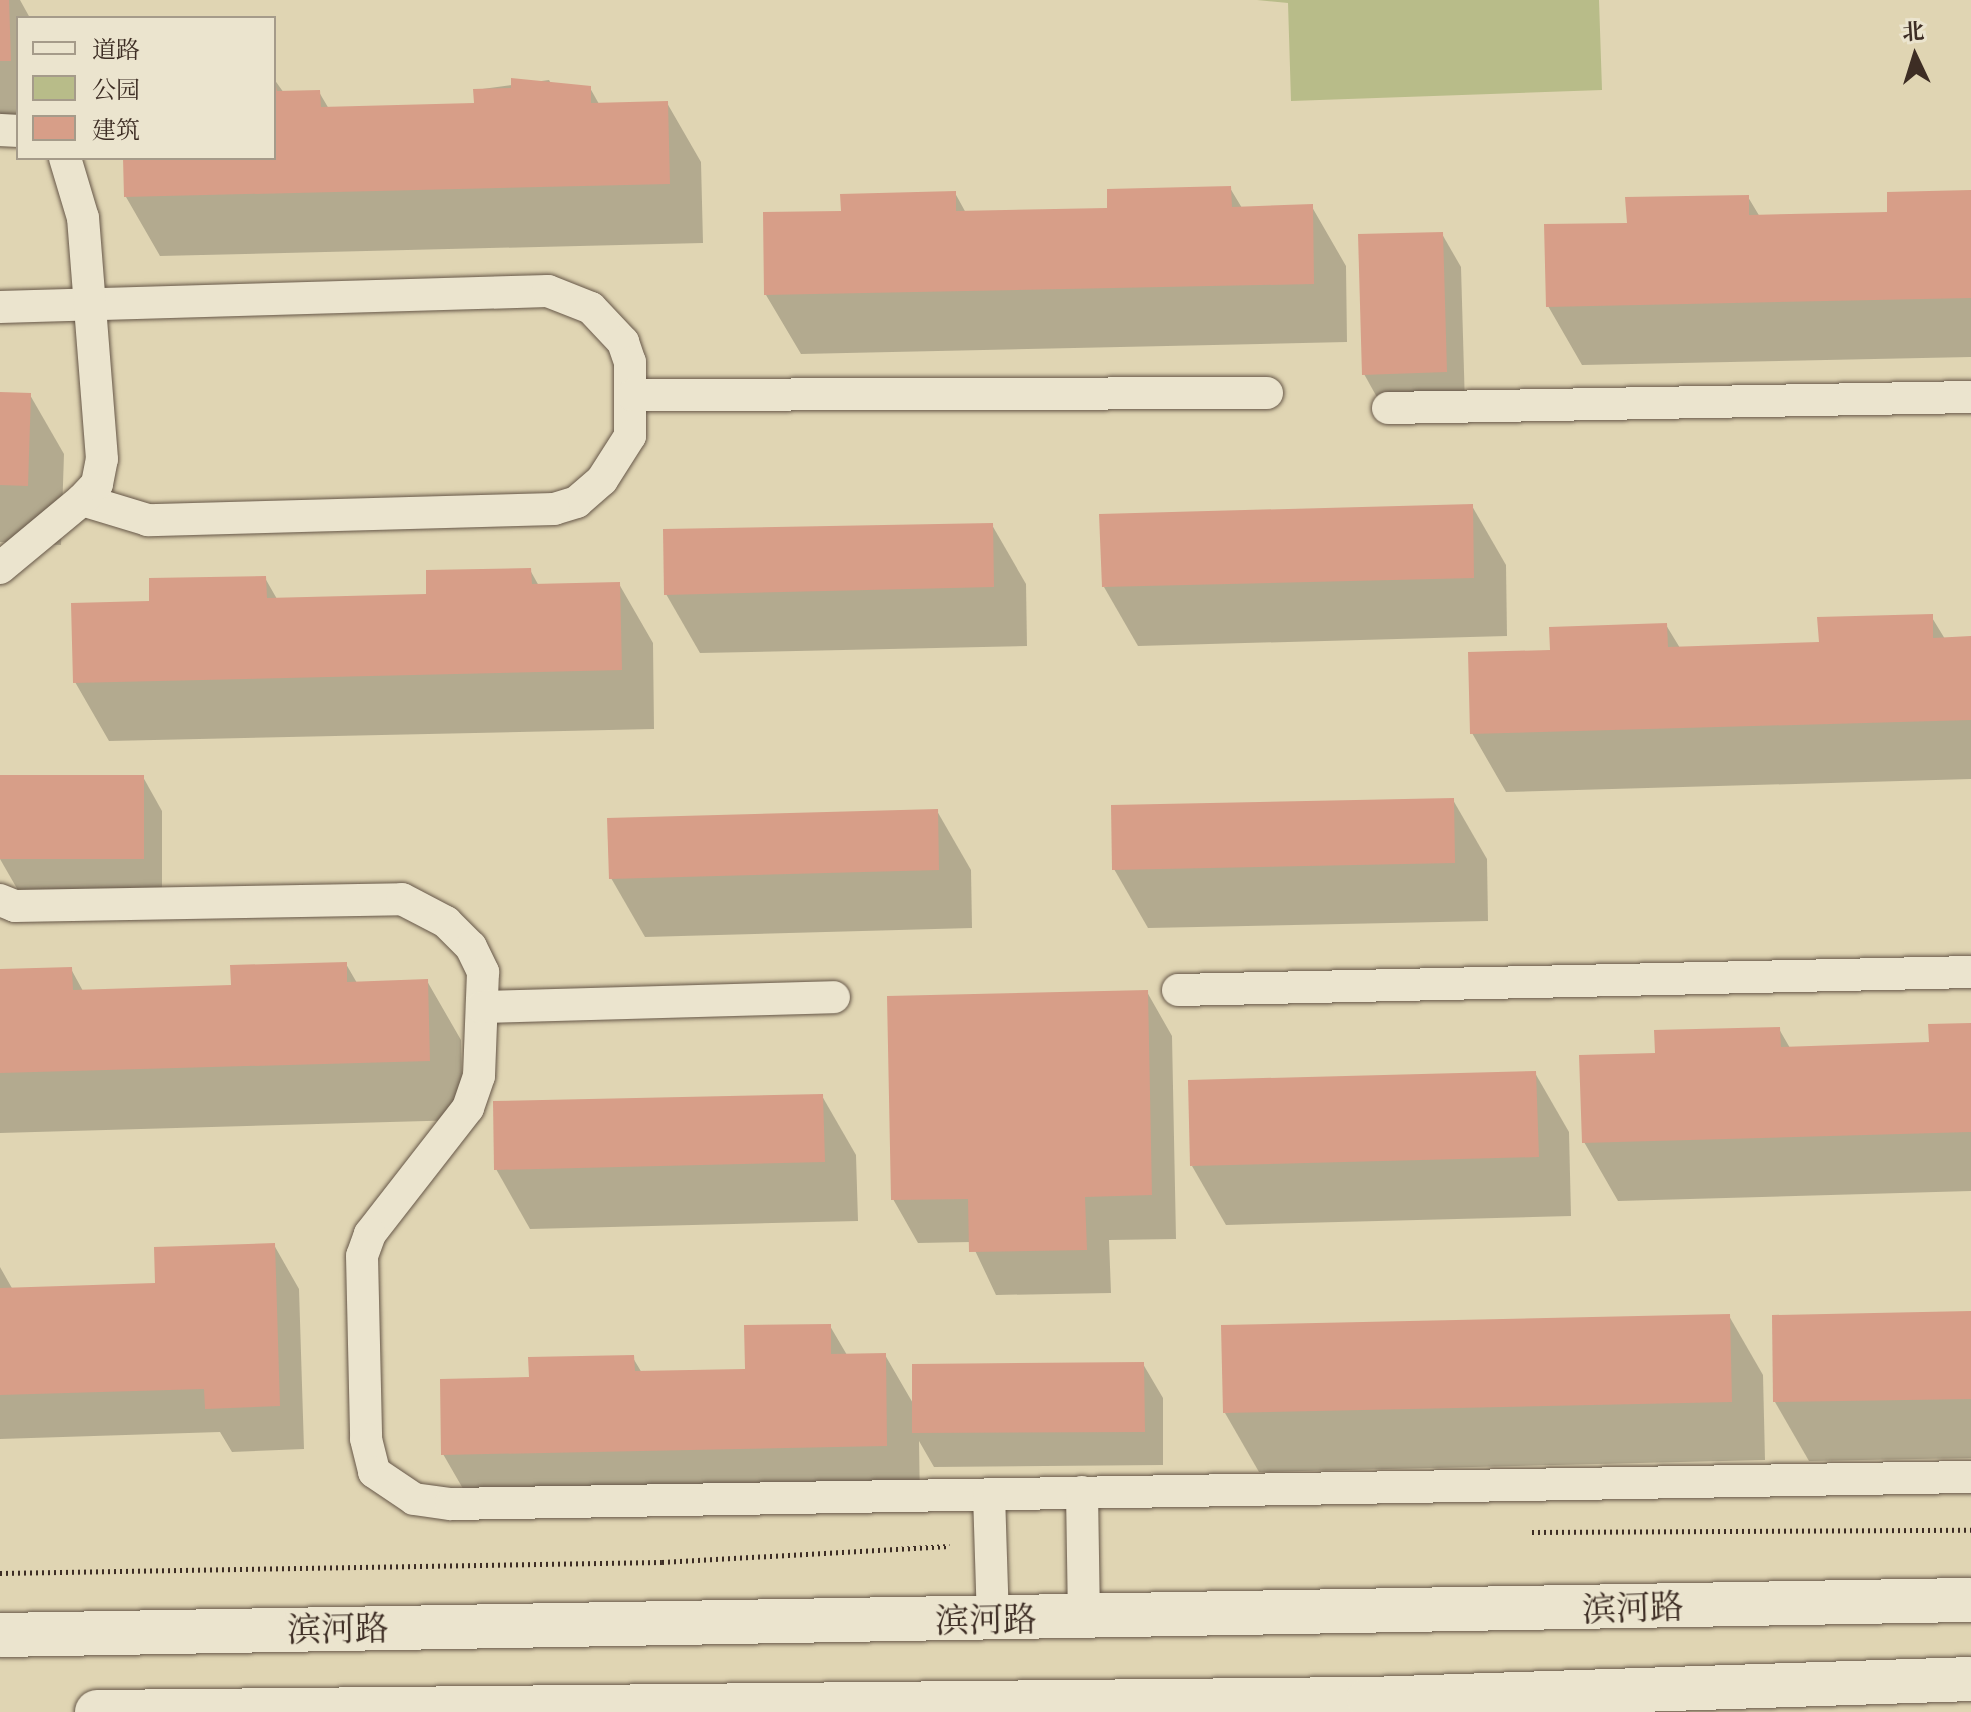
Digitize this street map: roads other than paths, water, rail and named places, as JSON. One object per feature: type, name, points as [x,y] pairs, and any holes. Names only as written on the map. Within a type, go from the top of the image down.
[{"type":"main road","name":"滨河路","points":[[0,1635],[1084,1620],[1971,1600]]},
{"type":"main road","points":[[97,1712],[1369,1699],[1971,1679]]},
{"type":"lane","points":[[0,568],[97,484],[102,459],[83,218],[66,160]]},
{"type":"lane","points":[[0,307],[548,291],[609,324],[630,362],[633,425],[618,460],[577,502],[554,509],[148,520],[82,500]]},
{"type":"lane","points":[[633,395],[1267,393]]},
{"type":"lane","points":[[1388,408],[1971,397]]},
{"type":"lane","points":[[0,900],[15,906],[402,899],[446,922],[471,947],[483,972],[479,1076],[468,1108],[370,1234],[362,1256],[366,1439],[374,1472],[390,1488],[451,1504],[1971,1477]]},
{"type":"lane","points":[[1178,990],[1971,972]]},
{"type":"lane","points":[[482,1007],[834,997]]},
{"type":"lane","points":[[1082,1492],[1084,1620]]},
{"type":"lane","points":[[989,1494],[993,1621]]}]
